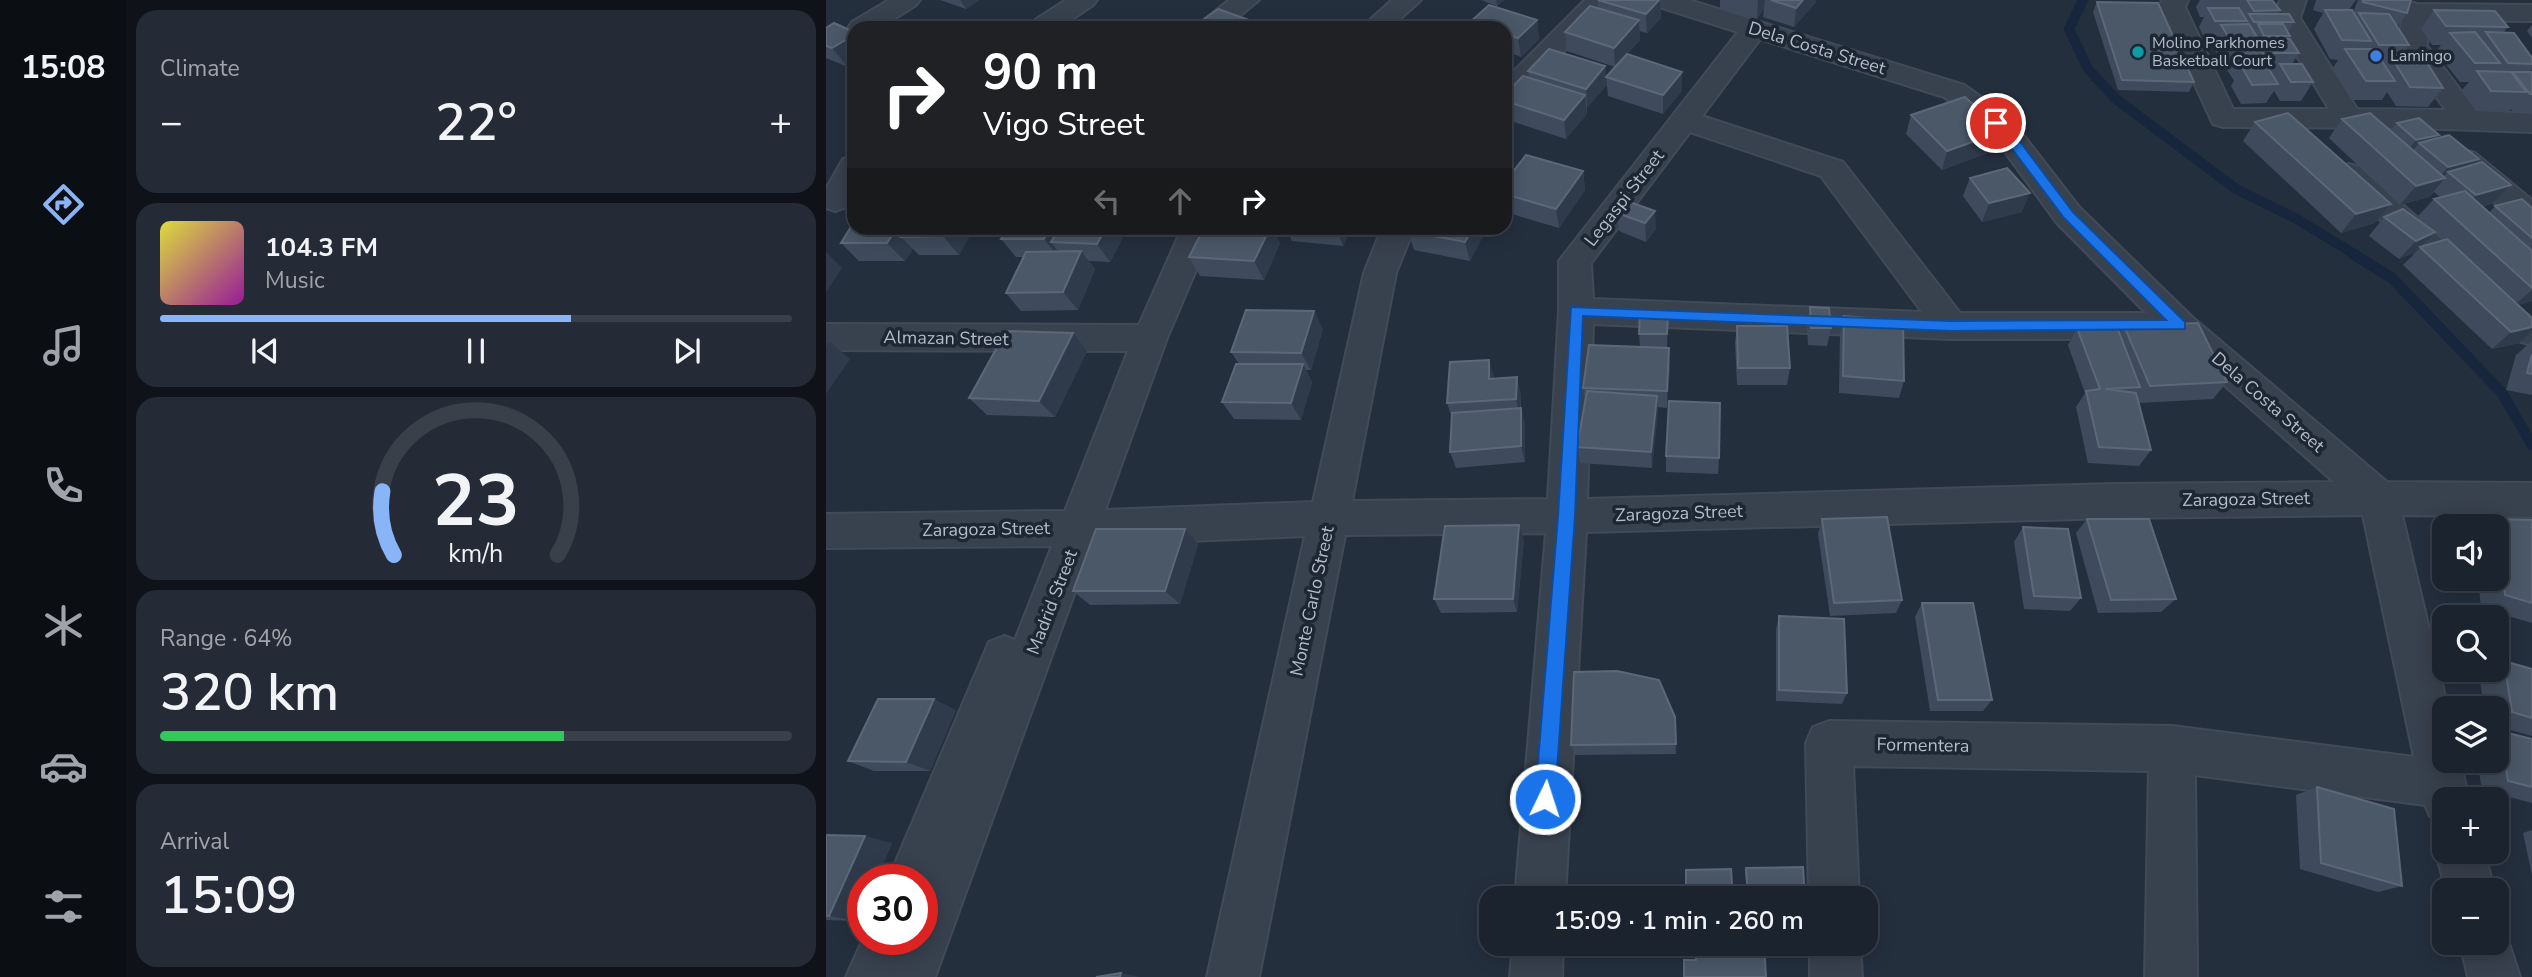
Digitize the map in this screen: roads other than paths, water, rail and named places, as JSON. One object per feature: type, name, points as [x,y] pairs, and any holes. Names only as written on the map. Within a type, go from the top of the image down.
[{"type":"street","points":[[872,21],[907,0]]},
{"type":"street","points":[[1052,21],[1084,0]]},
{"type":"street","points":[[1218,21],[1246,0]]},
{"type":"street","points":[[1382,21],[1408,0]]},
{"type":"street","points":[[1400,21],[1426,0]]},
{"type":"street","points":[[1512,89],[1601,0]]},
{"type":"street","name":"Dela Costa Street","points":[[1662,0],[1954,91],[2007,134],[2068,215],[2180,326],[2379,498]]},
{"type":"street","points":[[2175,0],[2172,7],[2223,118],[2347,116],[2416,121],[2467,119],[2532,123]]},
{"type":"street","points":[[2293,0],[2287,18],[2347,116]]},
{"type":"street","points":[[2376,0],[2415,12],[2493,15],[2532,13]]},
{"type":"street","points":[[2415,12],[2413,47],[2467,119]]},
{"type":"street","name":"Legaspi Street","points":[[1541,886],[1567,516],[1576,311],[1575,261],[1754,29]]},
{"type":"street","points":[[2288,119],[2521,329],[2532,332]]},
{"type":"street","points":[[1685,120],[1832,169],[1951,326]]},
{"type":"street","points":[[2416,121],[2532,217]]},
{"type":"street","points":[[838,200],[847,181]]},
{"type":"street","name":"Madrid Street","points":[[909,977],[1176,235]]},
{"type":"street","name":"Madrid Street","points":[[1140,339],[1194,235]]},
{"type":"street","name":"Monte Carlo Street","points":[[1233,977],[1380,273],[1395,235]]},
{"type":"street","points":[[1576,311],[1951,326],[2180,326]]},
{"type":"street","name":"Almazan Street","points":[[826,337],[1140,339]]},
{"type":"street","points":[[2379,498],[2443,787]]},
{"type":"street","name":"Zaragoza Street","points":[[826,531],[1069,528],[1329,518],[1567,516],[2114,501],[2379,498],[2532,500]]},
{"type":"street","name":"Madrid Street","points":[[919,864],[1069,528]]},
{"type":"street","name":"Formentera","points":[[1834,886],[1829,743],[2172,748],[2432,790]]},
{"type":"street","points":[[2171,977],[2172,748]]},
{"type":"street","points":[[872,977],[882,955]]},
{"type":"street","points":[[2488,955],[2494,977]]},
{"type":"street","points":[[1536,977],[1537,956]]},
{"type":"street","points":[[1835,956],[1836,977]]},
{"type":"waterway","points":[[2083,0],[2069,29],[2088,69],[2116,99],[2236,189],[2295,218],[2356,255]]},
{"type":"waterway","points":[[2353,254],[2392,278],[2502,393],[2532,445]]},
{"type":"place","name":"Molino Parkhomes Basketball Court","points":[[2138,52]]},
{"type":"place","name":"Lamingo","points":[[2376,56]]}]
